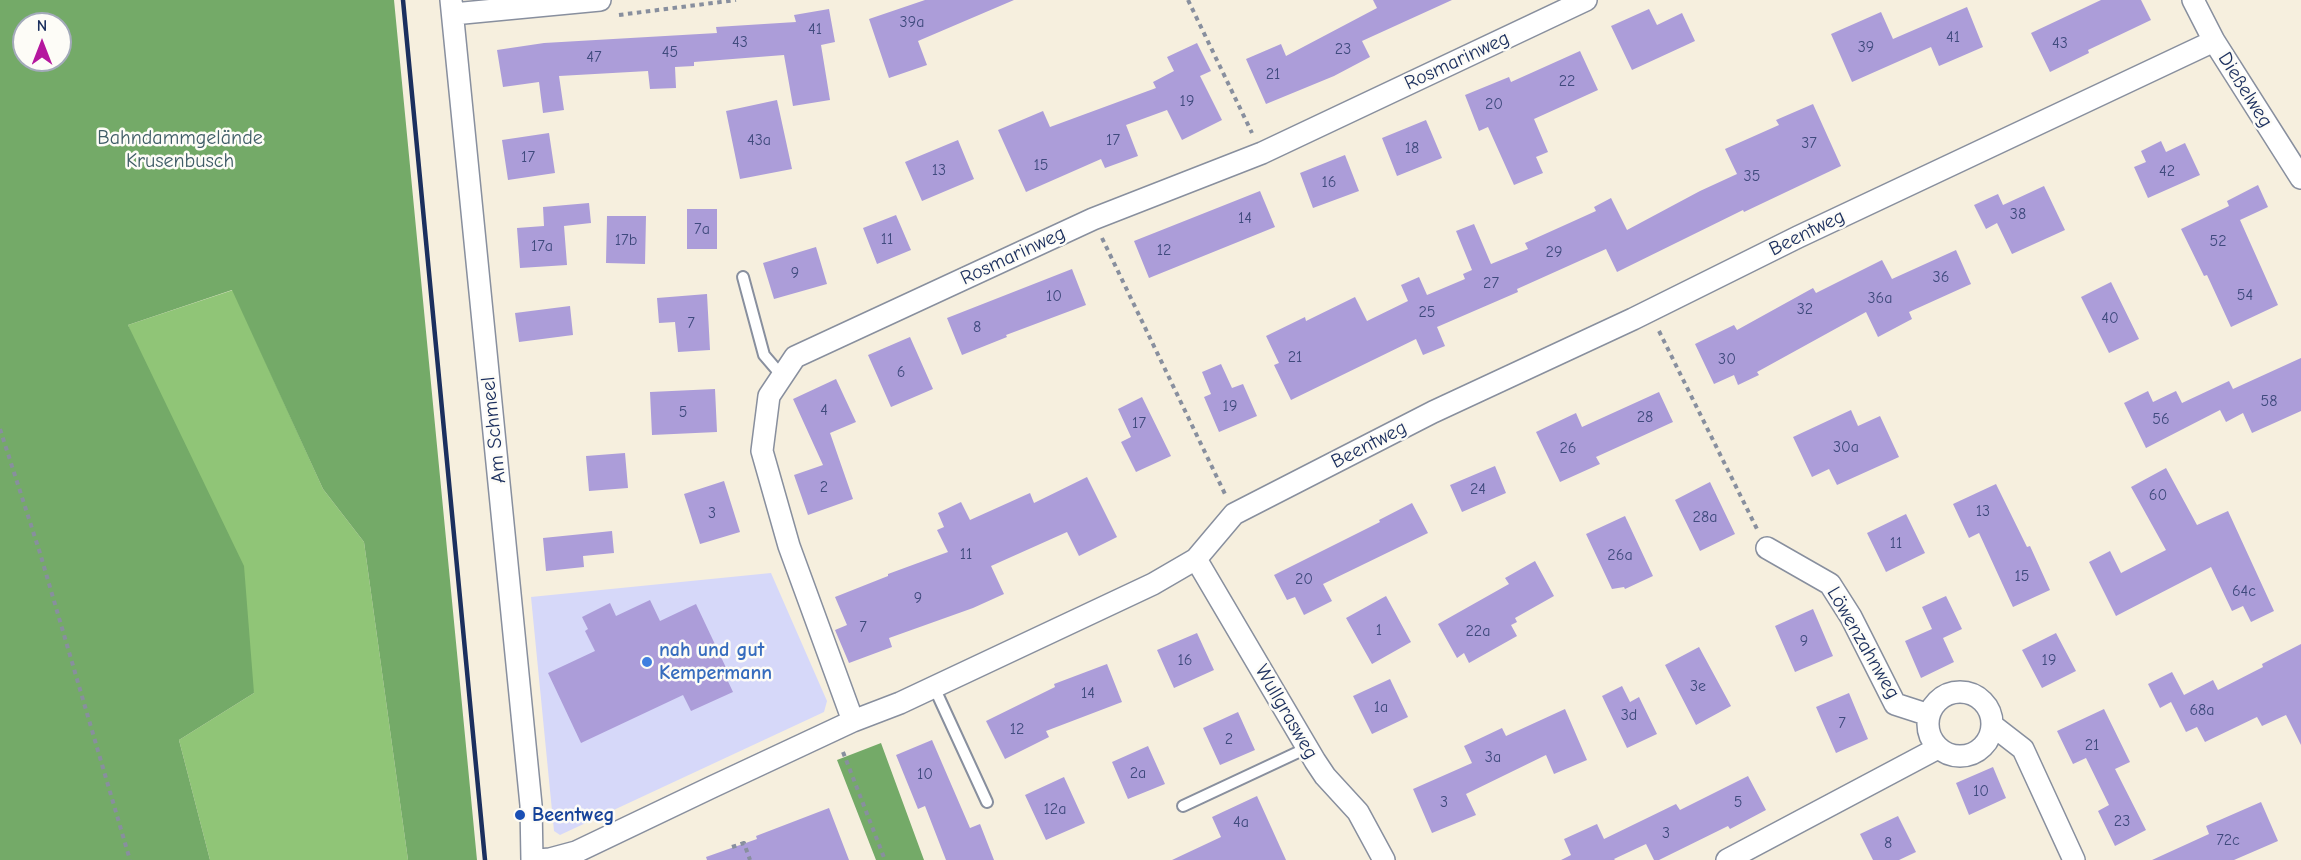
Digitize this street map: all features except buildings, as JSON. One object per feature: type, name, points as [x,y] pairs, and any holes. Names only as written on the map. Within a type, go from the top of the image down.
[{"type":"street","points":[[452,7],[600,0]]},
{"type":"street","name":"Rosmarinweg","points":[[844,726],[762,451],[769,396],[795,357],[1093,219],[1262,153],[1586,0]]},
{"type":"street","name":"Dießelweg","points":[[2193,0],[2214,41],[2301,178]]},
{"type":"street","name":"Am Schmeel","points":[[452,7],[528,782],[532,860]]},
{"type":"street","name":"Beentweg","points":[[538,860],[576,852],[1153,584],[1196,559],[1234,514],[1433,412],[2214,41]]},
{"type":"street","name":"Löwenzahnweg","points":[[1767,548],[1830,584],[1851,617],[1895,704],[1929,715]]},
{"type":"street","name":"Wullgrasweg","points":[[1196,559],[1307,748],[1325,776],[1358,812],[1384,860]]},
{"type":"street","points":[[1960,692],[1970,694],[1986,706],[1992,725],[1985,744],[1977,751],[1957,756],[1938,748],[1929,732],[1929,715],[1941,698],[1960,692]]},
{"type":"street","points":[[1992,725],[2023,749],[2074,860]]},
{"type":"street","points":[[1727,860],[1938,748]]},
{"type":"lane","points":[[743,277],[764,355],[782,376]]},
{"type":"lane","points":[[934,687],[987,802]]},
{"type":"lane","points":[[1183,806],[1307,748]]},
{"type":"path","points":[[1188,0],[1262,153]]},
{"type":"path","points":[[1093,219],[1234,514]]},
{"type":"path","points":[[1649,311],[1767,548]]},
{"type":"path","points":[[0,429],[40,553],[130,860]]},
{"type":"path","points":[[844,726],[885,860]]},
{"type":"path","points":[[732,847],[744,843],[750,860]]},
{"type":"shaded area","points":[[771,573],[827,701],[824,712],[560,835],[554,831],[531,597]]},
{"type":"green space","name":"Bahndammgelände Krusenbusch","points":[[0,0],[394,0],[477,860],[408,860],[364,542],[323,489],[232,290],[128,325],[244,566],[254,693],[179,740],[210,860],[0,860]]},
{"type":"green space","points":[[233,290],[323,489],[364,542],[408,860],[210,860],[179,740],[254,693],[128,325]]},
{"type":"green space","points":[[881,743],[924,860],[876,860],[837,760]]},
{"type":"railway","points":[[403,0],[485,860]]},
{"type":"place","name":"nah und gut Kempermann","points":[[647,662]]},
{"type":"place","name":"Beentweg","points":[[520,815]]}]
